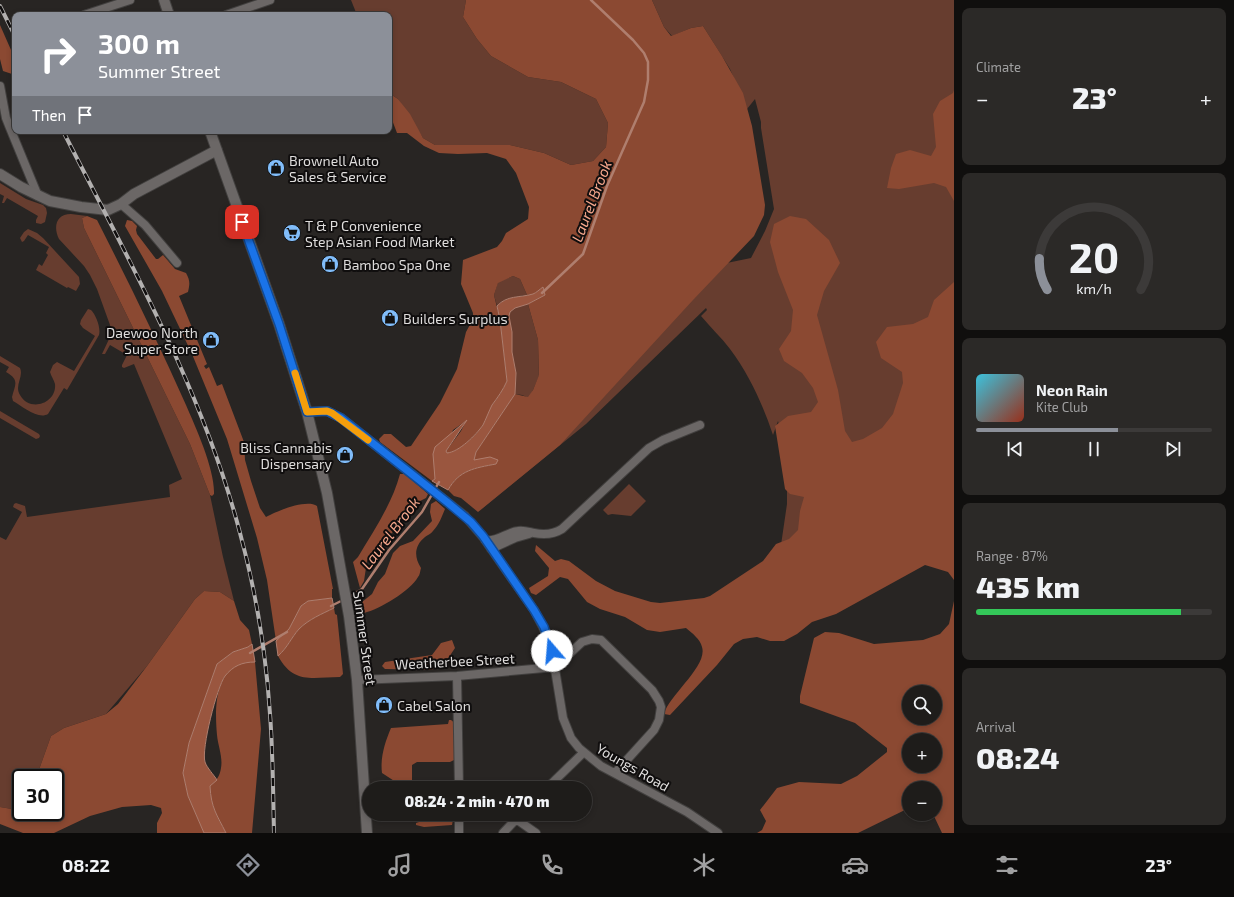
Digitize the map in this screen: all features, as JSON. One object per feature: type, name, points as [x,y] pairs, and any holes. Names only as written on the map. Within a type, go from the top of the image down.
[{"type":"main road","points":[[164,0],[168,12]]},
{"type":"main road","name":"Summer Street","points":[[211,134],[279,324],[307,412],[327,493],[344,589],[357,680],[367,833]]},
{"type":"main road","points":[[0,174],[38,196],[62,204],[108,210],[121,204],[134,194],[217,150]]},
{"type":"street","points":[[93,12],[130,0]]},
{"type":"street","points":[[235,12],[270,0]]},
{"type":"street","points":[[0,86],[6,118],[12,134]]},
{"type":"street","points":[[12,134],[38,196]]},
{"type":"street","points":[[121,204],[144,225],[177,263]]},
{"type":"street","name":"Youngs Road","points":[[307,412],[327,411],[332,413],[465,516],[485,540],[540,619],[550,643],[565,725],[571,738],[583,753],[601,766],[687,812],[718,833]]},
{"type":"street","points":[[485,540],[491,541],[511,532],[522,530],[535,533],[549,533],[562,529],[649,448],[663,440],[700,425]]},
{"type":"street","points":[[491,549],[515,538],[535,533]]},
{"type":"street","points":[[555,667],[582,642],[592,639],[601,640],[657,697],[661,710],[658,724],[615,773]]},
{"type":"street","name":"Weatherbee Street","points":[[357,680],[457,676],[555,667]]},
{"type":"street","points":[[457,676],[458,781]]},
{"type":"street","points":[[554,781],[583,753]]},
{"type":"street","points":[[459,821],[459,833]]},
{"type":"street","points":[[503,833],[514,821]]},
{"type":"street","points":[[522,821],[536,833]]},
{"type":"shaded area","points":[[351,0],[466,0],[463,17],[477,39],[491,56],[528,77],[561,82],[596,99],[608,123],[606,147],[593,161],[571,165],[544,153],[510,145],[435,145],[423,138],[398,99],[392,95],[392,12],[356,12]]},
{"type":"shaded area","points":[[466,0],[652,0],[664,27],[671,36],[691,28],[703,26],[743,93],[752,126],[765,205],[764,215],[754,236],[560,445],[478,512],[461,498],[454,496],[448,490],[452,483],[462,474],[474,469],[496,464],[474,460],[476,452],[515,394],[528,397],[533,390],[539,375],[538,340],[528,304],[545,295],[543,287],[534,294],[527,295],[520,279],[513,276],[498,283],[494,295],[500,320],[507,381],[492,405],[486,420],[480,429],[472,438],[457,450],[447,454],[446,451],[461,431],[466,421],[453,430],[435,479],[432,481],[380,442],[379,439],[384,434],[391,434],[406,447],[411,446],[440,403],[457,369],[466,332],[473,319],[473,313],[461,284],[463,260],[497,247],[506,233],[528,219],[529,207],[516,173],[506,159],[487,153],[439,153],[424,146],[407,133],[397,133],[392,120],[392,95],[398,99],[410,114],[423,138],[435,145],[510,145],[544,153],[571,165],[593,161],[606,147],[608,123],[596,99],[561,82],[528,77],[491,56],[477,39],[463,17]]},
{"type":"shaded area","points":[[652,0],[954,0],[954,551],[768,581],[781,545],[787,504],[787,478],[781,433],[778,421],[773,435],[760,401],[737,359],[727,345],[701,316],[707,310],[706,308],[586,424],[478,512],[717,265],[751,258],[765,231],[774,209],[761,122],[755,99],[747,109],[730,69],[703,26],[691,28],[672,36],[664,27]]},
{"type":"shaded area","points":[[0,25],[12,52],[12,74],[3,71],[0,59]]},
{"type":"shaded area","points":[[954,90],[954,201],[946,187],[934,183],[899,189],[887,188],[891,168],[896,154],[910,150],[931,156],[936,147],[933,114],[940,101],[953,93]]},
{"type":"shaded area","points":[[0,183],[26,199],[43,205],[46,208],[47,213],[45,222],[41,224],[36,223],[38,216],[7,198],[4,203],[2,203],[4,196],[0,194]]},
{"type":"shaded area","points":[[71,214],[87,216],[82,218],[84,228],[190,444],[210,495],[234,601],[220,592],[204,591],[195,599],[147,666],[106,714],[64,728],[51,736],[39,769],[12,769],[12,809],[0,807],[0,537],[6,540],[22,512],[13,507],[14,504],[16,503],[25,506],[27,517],[170,497],[169,485],[182,479],[134,364],[124,368],[122,367],[127,355],[110,345],[105,354],[102,354],[110,337],[110,325],[97,289],[90,275],[84,266],[59,239],[57,234],[57,222],[62,216]]},
{"type":"shaded area","points":[[87,216],[97,220],[143,312],[186,405],[200,437],[208,461],[213,484],[214,494],[212,496],[210,495],[190,444],[84,228],[82,218]]},
{"type":"shaded area","points":[[790,216],[806,219],[829,240],[840,263],[824,291],[817,315],[838,390],[845,431],[852,442],[863,439],[882,428],[893,414],[903,383],[902,372],[881,358],[876,342],[887,327],[913,324],[928,317],[934,300],[954,282],[954,580],[948,572],[925,565],[836,614],[812,622],[797,634],[784,641],[770,641],[757,637],[743,639],[734,644],[717,665],[670,715],[664,714],[667,706],[694,672],[699,663],[702,655],[702,647],[698,639],[686,628],[660,632],[647,630],[625,617],[600,609],[587,602],[568,579],[560,577],[536,595],[531,593],[529,588],[548,576],[549,568],[535,551],[536,545],[555,561],[561,559],[569,561],[596,581],[615,591],[651,602],[660,603],[710,596],[763,561],[776,544],[789,539],[798,530],[800,511],[804,497],[790,494],[785,489],[775,426],[788,416],[811,412],[818,402],[813,388],[802,373],[784,361],[779,349],[791,331],[793,310],[778,272],[770,242],[774,224]]},
{"type":"shaded area","points":[[127,220],[132,221],[137,226],[137,234],[156,259],[163,255],[175,269],[186,273],[187,275],[189,282],[188,292],[179,296],[207,364],[204,366],[206,369],[209,367],[217,386],[222,384],[244,442],[245,460],[260,508],[266,517],[284,509],[299,505],[312,504],[317,506],[333,589],[332,598],[308,601],[301,606],[289,629],[276,641],[267,580],[257,538],[227,439],[192,354],[162,291],[125,226]]},
{"type":"shaded area","points":[[28,229],[37,233],[43,238],[79,277],[80,284],[76,291],[68,287],[67,288],[36,270],[39,264],[42,266],[48,255],[46,253],[49,247],[28,235],[22,242],[20,238]]},
{"type":"shaded area","points":[[513,276],[520,279],[527,295],[507,299],[497,306],[494,295],[498,282]]},
{"type":"shaded area","points":[[543,287],[545,295],[528,304],[515,308],[510,312],[512,352],[516,373],[515,394],[476,452],[474,460],[490,457],[498,460],[496,464],[474,469],[462,474],[452,483],[448,490],[432,481],[435,479],[433,454],[435,447],[467,420],[446,451],[447,453],[457,450],[472,438],[483,425],[492,405],[507,381],[497,306],[509,298],[533,294]]},
{"type":"shaded area","points":[[528,304],[538,340],[539,376],[529,398],[515,394],[516,373],[512,352],[512,332],[509,316],[510,312],[515,308]]},
{"type":"shaded area","points":[[88,309],[93,312],[99,325],[99,335],[67,390],[64,388],[48,414],[35,414],[13,401],[12,397],[15,380],[6,372],[9,367],[0,362],[0,356],[20,368],[21,375],[18,384],[18,391],[24,400],[30,404],[47,401],[52,396],[54,391],[55,384],[50,372],[53,365],[57,362],[74,371],[95,336],[83,328],[80,324]]},
{"type":"shaded area","points":[[0,411],[39,434],[39,438],[36,439],[0,418]]},
{"type":"shaded area","points":[[400,474],[405,474],[428,494],[426,498],[420,501],[411,510],[396,529],[374,550],[367,561],[364,581],[360,588],[353,562],[358,557],[382,517],[397,485]]},
{"type":"shaded area","points":[[629,484],[646,501],[631,516],[608,515],[603,510]]},
{"type":"shaded area","points":[[436,501],[445,509],[435,529],[421,540],[417,548],[416,556],[421,568],[419,576],[408,588],[394,599],[378,608],[364,613],[362,602],[372,594],[378,582],[385,574],[393,553],[400,546],[413,541],[432,521],[430,512],[431,504]]},
{"type":"shaded area","points":[[204,591],[220,592],[234,601],[240,620],[249,630],[252,644],[248,647],[233,652],[217,664],[189,743],[183,773],[188,796],[204,833],[157,833],[157,823],[162,813],[161,808],[151,805],[122,807],[90,816],[54,833],[23,833],[0,824],[0,807],[12,809],[12,821],[64,821],[64,769],[39,769],[51,736],[64,728],[106,714],[118,704],[195,599]]},
{"type":"shaded area","points":[[332,598],[334,608],[303,625],[278,656],[276,641],[289,629],[301,606],[308,601]]},
{"type":"shaded area","points":[[954,601],[954,833],[942,833],[936,821],[942,821],[942,781],[902,781],[902,811],[858,833],[757,833],[762,830],[766,821],[760,810],[777,788],[799,782],[841,784],[857,776],[887,752],[887,748],[855,723],[800,703],[800,696],[814,638],[825,632],[839,633],[874,644],[923,640],[940,634],[949,624]]},
{"type":"shaded area","points":[[334,608],[335,614],[337,615],[343,674],[340,677],[313,678],[291,672],[278,656],[303,625]]},
{"type":"shaded area","points":[[452,640],[455,648],[443,666],[430,670],[385,669],[382,666],[385,662],[432,655],[441,643]]},
{"type":"shaded area","points":[[252,644],[255,662],[238,665],[225,676],[218,692],[210,718],[204,755],[207,767],[217,780],[210,786],[212,800],[215,811],[226,833],[204,833],[188,796],[183,773],[189,743],[217,664],[233,652],[248,647]]},
{"type":"shaded area","points":[[255,662],[261,729],[252,833],[226,833],[213,806],[210,786],[219,776],[221,764],[216,726],[216,706],[220,687],[229,670],[238,663]]},
{"type":"shaded area","points":[[449,720],[451,720],[456,724],[454,760],[450,762],[417,762],[412,765],[412,781],[394,781],[382,773],[384,750],[391,728],[448,724]]},
{"type":"shaded area","points":[[422,821],[453,821],[452,825],[424,827],[416,825],[416,823]]},
{"type":"waterway","name":"Laurel Brook","points":[[542,293],[583,254],[607,186],[644,102],[648,80],[648,62],[644,53],[633,40],[591,0]]},
{"type":"waterway","name":"Laurel Brook","points":[[349,597],[362,589],[389,550],[422,512],[439,482]]},
{"type":"waterway","name":"Laurel Brook","points":[[331,606],[343,600]]},
{"type":"waterway","name":"Laurel Brook","points":[[250,653],[287,632]]},
{"type":"railway","points":[[0,6],[12,30]]},
{"type":"railway","points":[[65,134],[138,278],[185,378],[206,429],[224,480],[240,533],[246,555],[263,645],[271,729],[274,833]]},
{"type":"slow traffic","points":[[295,373],[307,412],[327,411],[332,413],[341,418],[368,440]]},
{"type":"place","name":"Brownell Auto Sales & Service","points":[[276,168]]},
{"type":"place","name":"T & P Convenience Step Asian Food Market","points":[[292,233]]},
{"type":"place","name":"Bamboo Spa One","points":[[330,264]]},
{"type":"place","name":"Builders Surplus","points":[[390,318]]},
{"type":"place","name":"Daewoo North Super Store","points":[[211,340]]},
{"type":"place","name":"Bliss Cannabis Dispensary","points":[[345,455]]},
{"type":"place","name":"Cabel Salon","points":[[384,705]]},
{"type":"route","points":[[242,222],[279,324],[307,412],[327,411],[341,418],[465,516],[483,536],[540,619],[552,651]]}]
